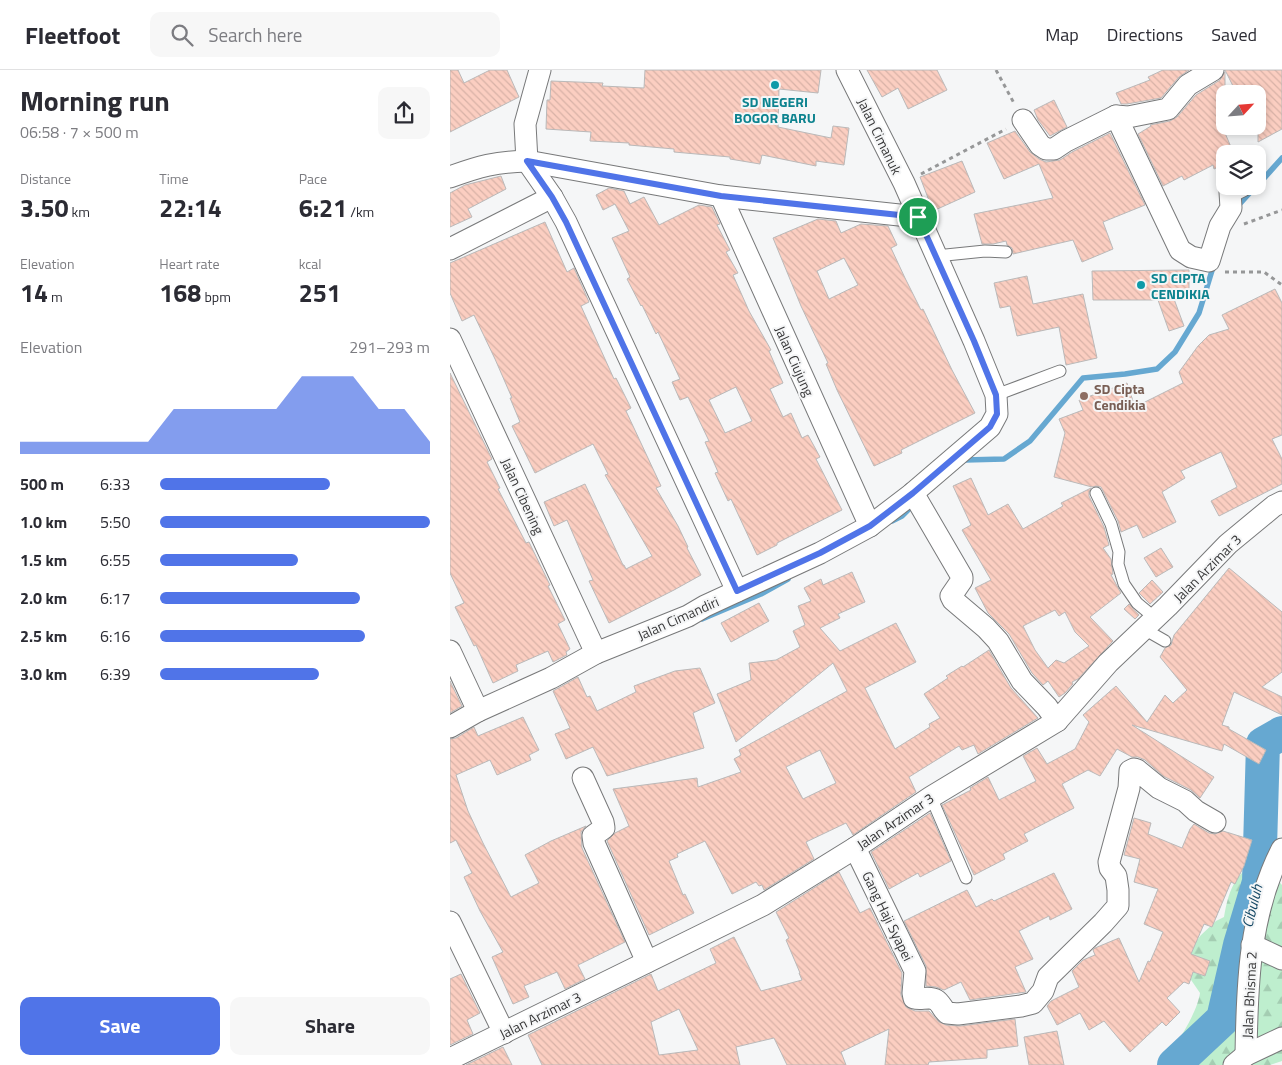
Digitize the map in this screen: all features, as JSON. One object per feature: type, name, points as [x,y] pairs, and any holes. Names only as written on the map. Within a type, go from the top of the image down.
[{"type":"street","points":[[540,70],[526,124],[527,161],[552,197],[566,222],[737,591]]},
{"type":"street","name":"Jalan Cimanuk","points":[[847,70],[904,183],[996,395]]},
{"type":"street","points":[[1023,120],[1040,145],[1046,149],[1054,149],[1116,116],[1128,117],[1168,109],[1188,85],[1213,70]]},
{"type":"street","points":[[1116,116],[1180,250],[1191,257],[1209,261],[1220,226],[1231,208],[1230,195]]},
{"type":"street","points":[[450,177],[481,165],[527,161],[721,196],[918,217]]},
{"type":"street","name":"Jalan Ciujung","points":[[721,196],[870,526]]},
{"type":"street","points":[[450,249],[552,197]]},
{"type":"street","name":"Jalan Cibening","points":[[450,339],[596,654]]},
{"type":"street","name":"Jalan Cimandiri","points":[[450,727],[478,711],[551,678],[596,654],[688,616],[737,591],[811,558],[870,526],[915,496],[990,427],[997,414],[996,395]]},
{"type":"street","points":[[915,496],[962,577],[962,580],[951,596],[953,600],[986,628],[998,641],[1022,681],[1047,707],[1056,721]]},
{"type":"street","name":"Jalan Arzimar 3","points":[[450,1059],[763,905],[855,848],[931,797],[1056,721],[1108,663],[1228,544],[1274,506],[1282,502]]},
{"type":"street","points":[[450,651],[478,711]]},
{"type":"street","name":"Gang Haji Syapei","points":[[855,848],[915,971],[914,998],[919,1000],[938,1000],[947,1013],[958,1014],[1033,1003],[1043,991],[1048,977],[1118,906],[1116,876],[1110,868],[1109,862],[1129,788],[1130,772],[1134,769],[1159,788],[1186,801],[1196,811],[1215,822]]},
{"type":"street","points":[[583,778],[603,822],[604,828],[593,836],[594,843],[647,962]]},
{"type":"street","name":"Jalan Bhisma 2","points":[[1240,1060],[1252,945],[1263,896],[1273,867],[1282,849]]},
{"type":"street","points":[[450,922],[504,1033]]},
{"type":"street","points":[[1252,945],[1282,960]]},
{"type":"street","points":[[1240,1060],[1282,1038]]},
{"type":"lane","points":[[936,256],[985,251],[1006,252]]},
{"type":"lane","points":[[996,395],[1060,371]]},
{"type":"lane","points":[[1096,493],[1111,524],[1119,552],[1118,564],[1124,584],[1149,624],[1165,641]]},
{"type":"lane","points":[[931,797],[966,878]]},
{"type":"path","points":[[904,183],[1023,120],[996,70]]},
{"type":"path","points":[[1236,227],[1282,210]]},
{"type":"path","points":[[1226,272],[1264,272],[1282,285]]},
{"type":"green space","points":[[1267,860],[1275,877],[1282,885],[1282,1061],[1270,1065],[1159,1065],[1184,1031],[1198,1002],[1200,993],[1189,977],[1190,955],[1194,944],[1216,921],[1224,917],[1232,888],[1242,873],[1257,863]]},
{"type":"building","points":[[450,70],[458,70],[464,83],[490,70],[507,70],[519,97],[450,132]]},
{"type":"building","points":[[645,70],[821,70],[818,93],[779,89],[778,127],[831,138],[833,126],[849,128],[844,165],[816,161],[816,166],[762,155],[760,164],[730,159],[730,157],[674,152],[674,149],[629,145],[629,143],[590,141],[591,132],[546,129],[547,100],[550,100],[551,81],[603,83],[602,86],[644,88]]},
{"type":"building","points":[[867,70],[937,70],[947,90],[908,109],[898,88],[882,97]]},
{"type":"building","points":[[1163,70],[1189,70],[1179,77],[1161,98],[1121,104],[1116,93],[1150,80],[1148,77]]},
{"type":"building","points":[[1225,70],[1282,70],[1282,129],[1258,142],[1258,135],[1266,135],[1266,85],[1232,85]]},
{"type":"building","points":[[1225,72],[1225,85],[1216,85],[1216,135],[1226,135],[1230,145],[1216,145],[1216,168],[1214,169],[1213,165],[1184,180],[1182,176],[1163,186],[1138,134],[1150,125],[1170,121],[1177,117],[1196,95],[1220,80]]},
{"type":"building","points":[[1054,100],[1067,127],[1050,136],[1038,120],[1034,110]]},
{"type":"building","points":[[1015,131],[1030,152],[1046,162],[1060,160],[1110,133],[1145,205],[1103,222],[1113,249],[1082,262],[1073,240],[1013,254],[1012,248],[1007,245],[1006,241],[982,244],[974,214],[1053,198],[1039,164],[1004,179],[987,143]]},
{"type":"building","points":[[962,161],[975,192],[933,211],[920,177]]},
{"type":"building","points":[[501,176],[506,189],[468,209],[472,217],[450,227],[450,193],[465,185]]},
{"type":"building","points":[[609,188],[624,191],[630,204],[644,197],[659,225],[699,205],[712,207],[720,224],[717,225],[730,250],[726,252],[738,273],[733,275],[749,311],[771,350],[769,351],[783,383],[770,389],[783,417],[791,413],[802,438],[808,435],[820,457],[816,459],[842,510],[757,555],[731,499],[728,501],[715,473],[718,472],[705,442],[709,441],[688,397],[680,400],[672,382],[680,379],[658,332],[656,334],[627,279],[630,277],[612,238],[629,231],[615,204],[603,210],[596,195]],"holes":[[[736,387],[752,421],[725,433],[709,400]]]},
{"type":"building","points":[[818,219],[836,221],[841,233],[861,224],[888,226],[897,245],[891,248],[975,413],[901,450],[902,453],[874,466],[837,390],[826,364],[828,363],[801,306],[773,238]],"holes":[[[844,258],[858,285],[829,299],[817,271]]]},
{"type":"building","points":[[545,222],[567,272],[574,268],[589,302],[581,306],[614,379],[616,378],[631,408],[626,411],[661,486],[656,488],[678,526],[701,575],[609,623],[589,581],[593,580],[567,520],[554,526],[544,502],[585,484],[626,569],[652,556],[605,475],[608,474],[593,444],[535,473],[512,426],[520,422],[495,359],[474,315],[462,321],[450,293],[450,263]]},
{"type":"building","name":"SD CIPTA CENDIKIA","points":[[1189,270],[1189,299],[1174,299],[1184,326],[1169,331],[1158,300],[1093,300],[1092,271]]},
{"type":"building","points":[[1027,276],[1033,304],[1083,294],[1097,358],[1066,365],[1059,327],[1017,336],[1010,306],[1000,308],[994,283]]},
{"type":"building","points":[[1275,289],[1282,303],[1282,435],[1272,439],[1282,459],[1282,484],[1219,516],[1211,501],[1237,487],[1221,452],[1181,471],[1185,478],[1162,492],[1176,522],[1143,538],[1137,525],[1121,532],[1118,521],[1101,487],[1092,487],[1054,477],[1065,433],[1059,419],[1083,410],[1079,400],[1127,383],[1135,407],[1183,383],[1179,372],[1198,346],[1209,335],[1229,329],[1222,315]]},
{"type":"building","points":[[450,373],[492,459],[487,462],[500,488],[498,489],[526,543],[529,542],[550,585],[548,586],[565,620],[558,624],[570,649],[566,652],[567,655],[553,662],[548,651],[516,665],[518,671],[493,683],[476,645],[474,646],[455,607],[464,603],[450,573]]},
{"type":"building","points":[[971,478],[988,515],[1008,504],[1023,529],[1063,506],[1061,503],[1091,488],[1089,496],[1104,527],[1109,545],[1103,548],[1111,559],[1113,574],[1111,575],[1121,593],[1090,617],[1113,641],[1078,679],[1072,682],[1073,684],[1065,693],[1059,697],[1048,681],[1043,685],[1032,673],[1009,634],[988,613],[975,588],[991,580],[962,530],[971,525],[953,486]],"holes":[[[1055,610],[1059,616],[1065,612],[1075,632],[1089,646],[1064,663],[1056,660],[1048,668],[1035,650],[1023,626]]]},
{"type":"building","points":[[1161,548],[1173,567],[1156,577],[1144,558]]},
{"type":"building","points":[[1229,568],[1282,612],[1282,672],[1262,687],[1282,697],[1282,715],[1234,692],[1222,725],[1229,727],[1229,729],[1266,750],[1259,764],[1224,744],[1222,751],[1132,725],[1214,777],[1200,798],[1191,790],[1163,776],[1145,760],[1132,757],[1117,749],[1100,776],[1088,770],[1062,784],[1074,808],[1024,834],[1028,841],[1003,854],[1005,859],[974,875],[942,805],[971,790],[970,788],[988,777],[999,800],[1036,781],[1023,756],[1037,748],[1047,764],[1075,749],[1089,722],[1083,715],[1116,686],[1147,722],[1165,695],[1173,703],[1187,690],[1160,657],[1165,648],[1171,645],[1174,635]]},
{"type":"building","points":[[852,572],[865,602],[838,614],[840,618],[820,628],[840,651],[896,623],[916,662],[865,688],[895,749],[930,727],[929,724],[940,718],[924,694],[948,678],[946,676],[989,650],[1011,688],[1038,718],[978,754],[974,745],[962,750],[959,746],[909,777],[916,792],[853,835],[846,823],[806,842],[814,859],[764,890],[762,885],[759,886],[756,882],[732,894],[705,841],[677,854],[678,857],[669,861],[683,895],[685,894],[694,913],[649,935],[607,841],[615,833],[629,826],[613,789],[697,778],[698,787],[741,772],[734,759],[741,755],[739,750],[847,691],[833,663],[736,742],[717,694],[751,680],[749,663],[776,660],[800,647],[793,631],[805,625],[798,606],[811,601],[804,588],[821,579],[823,585]],"holes":[[[820,750],[836,783],[803,799],[786,767]]]},
{"type":"building","points":[[1152,580],[1163,592],[1150,604],[1139,593]]},
{"type":"building","points":[[759,603],[769,621],[731,642],[721,623]]},
{"type":"building","points":[[1129,604],[1139,615],[1135,619],[1124,609]]},
{"type":"building","points":[[700,668],[715,703],[693,713],[704,748],[607,776],[593,747],[566,759],[555,734],[570,728],[553,691],[578,677],[587,697],[590,696],[597,711],[636,692],[634,686],[675,671]]},
{"type":"building","points":[[450,681],[462,706],[450,713]]},
{"type":"building","points":[[523,717],[539,750],[529,755],[531,760],[497,775],[490,760],[456,775],[468,811],[511,897],[539,883],[525,855],[586,826],[581,832],[582,848],[625,942],[578,965],[585,979],[565,989],[557,972],[524,986],[529,997],[513,1004],[492,957],[503,952],[464,877],[472,873],[456,840],[450,843],[450,739],[456,738],[474,727],[478,736]]},
{"type":"building","points":[[930,813],[951,861],[920,877],[918,873],[889,889],[871,852]]},
{"type":"building","points":[[1134,818],[1151,823],[1148,834],[1182,848],[1194,824],[1209,833],[1215,834],[1223,831],[1252,840],[1244,866],[1235,884],[1231,882],[1212,927],[1204,924],[1191,954],[1210,961],[1205,976],[1193,972],[1189,984],[1184,982],[1167,998],[1180,1012],[1166,1026],[1162,1022],[1130,1052],[1104,1021],[1089,1030],[1080,1013],[1057,1025],[1047,1006],[1051,1001],[1079,987],[1072,971],[1083,960],[1095,955],[1093,950],[1095,948],[1119,938],[1139,982],[1148,961],[1150,962],[1163,932],[1144,924],[1158,889],[1134,882],[1140,859],[1124,855]]},
{"type":"building","points":[[839,872],[860,913],[870,908],[902,973],[901,995],[906,1007],[915,1011],[929,1011],[939,1022],[946,1025],[960,1026],[1015,1019],[1018,1046],[987,1050],[987,1058],[929,1062],[928,1065],[885,1065],[889,1029],[841,1052],[846,1065],[787,1065],[774,1038],[736,1047],[740,1065],[542,1065],[528,1035],[651,974],[658,991],[716,963],[710,949],[734,937],[761,991],[802,980],[786,940],[789,938],[776,912]],"holes":[[[679,1009],[698,1050],[659,1055],[651,1022]]]},
{"type":"building","points":[[1054,873],[1072,909],[1050,920],[1049,916],[1019,931],[1033,959],[1015,967],[1026,992],[970,1000],[961,982],[944,990],[926,986],[926,966],[904,921],[967,890],[976,907],[992,899],[994,901]]},
{"type":"building","points":[[461,974],[480,1013],[467,1020],[473,1034],[450,1045],[450,979]]},
{"type":"building","points":[[1057,1031],[1064,1065],[1029,1065],[1024,1037]]},
{"type":"building","points":[[503,1047],[512,1065],[466,1065]]},
{"type":"waterway","points":[[1266,176],[1282,158]]},
{"type":"waterway","points":[[1237,207],[1248,195]]},
{"type":"waterway","points":[[963,461],[1004,459],[1030,441],[1083,378],[1157,369],[1175,352],[1199,313],[1214,264]]},
{"type":"waterway","points":[[892,521],[902,516],[911,507]]},
{"type":"waterway","points":[[702,619],[761,594],[788,579]]},
{"type":"waterway","name":"Cibuluh","points":[[1174,1065],[1223,1019],[1240,945],[1259,882],[1263,744],[1282,733]]},
{"type":"place","name":"SD NEGERI BOGOR BARU","points":[[775,85]]},
{"type":"place","name":"SD CIPTA CENDIKIA","points":[[1141,285]]},
{"type":"place","name":"SD Cipta Cendikia","points":[[1084,396]]},
{"type":"route","points":[[527,161],[721,196],[918,217],[974,341],[996,395],[997,414],[990,427],[913,493],[870,526],[775,575],[737,591],[566,222],[552,197],[527,161]]}]
